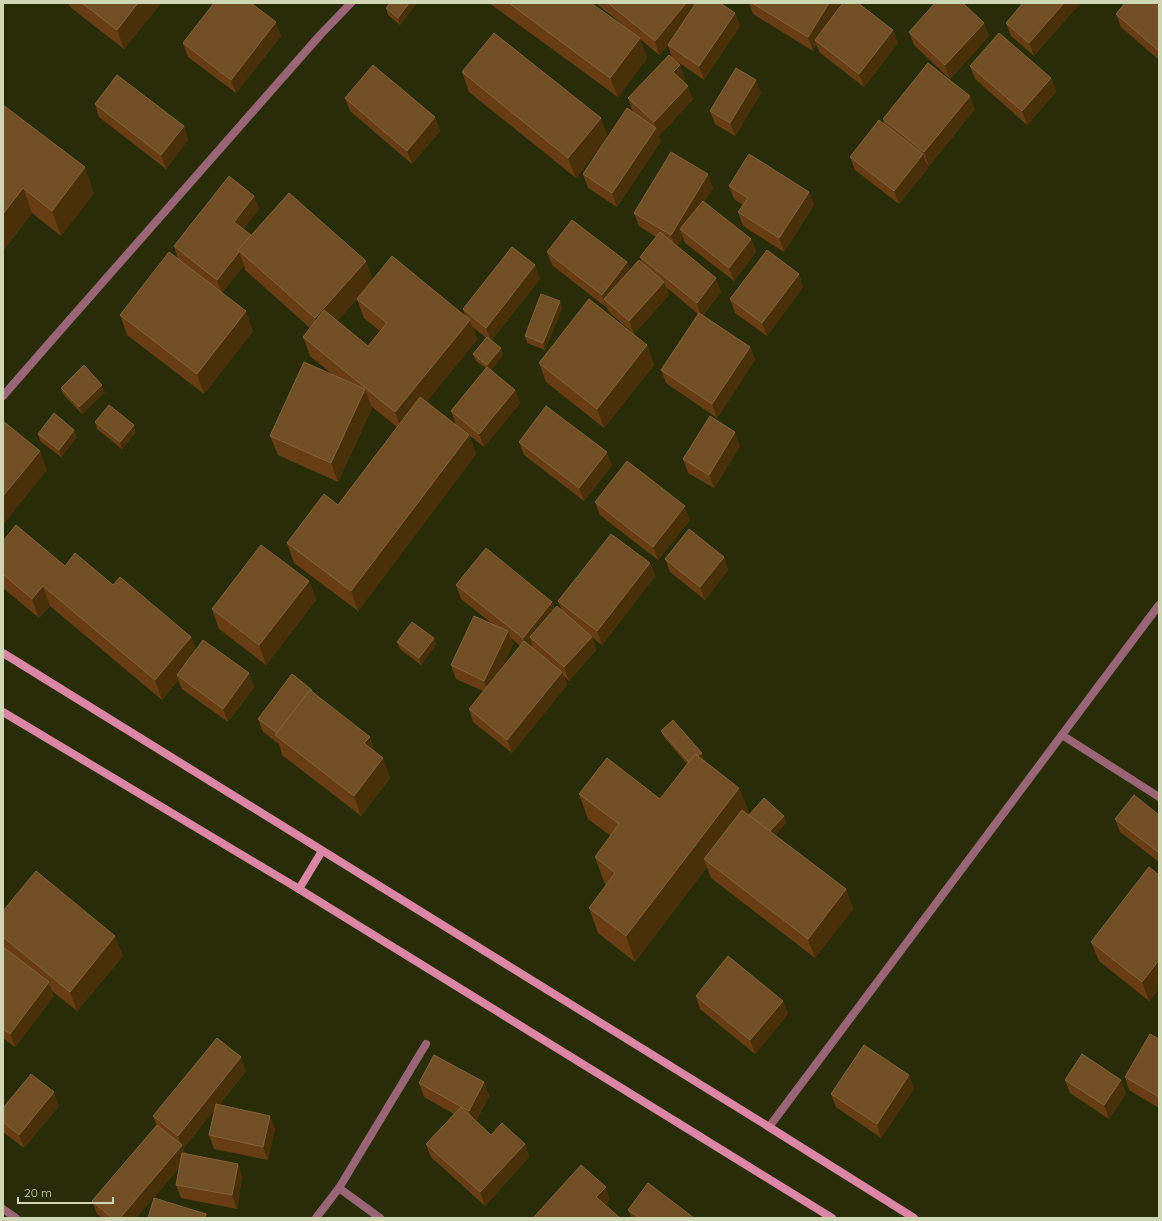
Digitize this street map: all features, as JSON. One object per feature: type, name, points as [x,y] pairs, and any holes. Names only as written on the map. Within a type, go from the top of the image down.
[{"type":"street","points":[[3,396],[321,34],[351,3]]},
{"type":"street","points":[[769,1127],[1159,605]]},
{"type":"street","points":[[3,653],[914,1218]]},
{"type":"street","points":[[3,712],[299,889],[832,1218]]},
{"type":"street","points":[[1062,735],[1159,797]]},
{"type":"street","points":[[299,889],[322,851]]},
{"type":"street","points":[[316,1218],[339,1188],[426,1044]]},
{"type":"street","points":[[339,1188],[380,1218]]},
{"type":"street","points":[[3,1209],[16,1218]]},
{"type":"building","points":[[82,3],[138,3],[117,30]]},
{"type":"building","points":[[214,3],[251,3],[276,22],[231,80],[183,43]]},
{"type":"building","points":[[390,3],[409,3],[398,18],[386,8]]},
{"type":"building","points":[[509,3],[591,3],[640,38],[610,78]]},
{"type":"building","points":[[608,3],[686,3],[655,41]]},
{"type":"building","points":[[696,3],[720,3],[735,13],[699,66],[668,45]]},
{"type":"building","points":[[752,3],[829,3],[808,37]]},
{"type":"building","points":[[843,3],[858,3],[893,30],[859,74],[815,40]]},
{"type":"building","points":[[935,3],[963,3],[984,23],[945,65],[909,32]]},
{"type":"building","points":[[1023,3],[1064,3],[1029,43],[1006,23]]},
{"type":"building","points":[[1125,3],[1153,3],[1159,8],[1159,51],[1116,14]]},
{"type":"building","points":[[494,33],[601,118],[568,158],[462,72]]},
{"type":"building","points":[[999,33],[1051,78],[1022,111],[970,66]]},
{"type":"building","points":[[669,55],[680,65],[673,72],[688,86],[654,122],[628,98]]},
{"type":"building","points":[[928,63],[970,96],[924,152],[883,119]]},
{"type":"building","points":[[373,65],[435,117],[407,151],[345,98]]},
{"type":"building","points":[[736,68],[756,80],[730,123],[710,111]]},
{"type":"building","points":[[117,75],[184,126],[161,155],[95,104]]},
{"type":"building","points":[[3,105],[85,167],[52,211],[23,188],[3,214]]},
{"type":"building","points":[[627,108],[656,128],[612,193],[583,174]]},
{"type":"building","points":[[879,120],[923,154],[894,191],[850,157]]},
{"type":"building","points":[[671,152],[708,174],[671,235],[634,213]]},
{"type":"building","points":[[749,154],[809,192],[779,238],[738,212],[748,198],[729,186]]},
{"type":"building","points":[[229,176],[254,196],[234,222],[251,235],[238,250],[239,252],[217,280],[174,246]]},
{"type":"building","points":[[289,193],[366,261],[315,318],[238,250]]},
{"type":"building","points":[[703,201],[751,239],[729,268],[680,229]]},
{"type":"building","points":[[572,220],[627,262],[602,295],[547,252]]},
{"type":"building","points":[[660,232],[716,278],[697,303],[640,257]]},
{"type":"building","points":[[512,247],[535,265],[486,328],[463,309]]},
{"type":"building","points":[[767,250],[799,274],[762,323],[730,299]]},
{"type":"building","points":[[169,252],[246,311],[197,374],[120,315]]},
{"type":"building","points":[[392,256],[470,320],[395,412],[303,337],[324,310],[368,346],[387,323],[357,299]]},
{"type":"building","points":[[639,260],[664,282],[629,321],[604,299]]},
{"type":"building","points":[[541,294],[560,301],[543,343],[525,336]]},
{"type":"building","points":[[589,299],[647,345],[597,409],[539,363]]},
{"type":"building","points":[[699,313],[750,347],[712,404],[661,370]]},
{"type":"building","points":[[487,337],[501,348],[487,365],[473,354]]},
{"type":"building","points":[[304,362],[365,389],[331,463],[270,436]]},
{"type":"building","points":[[84,365],[102,385],[79,407],[61,388]]},
{"type":"building","points":[[487,367],[515,390],[479,434],[451,411]]},
{"type":"building","points":[[420,397],[469,435],[351,591],[287,543],[324,494],[338,505]]},
{"type":"building","points":[[109,405],[134,425],[120,442],[95,422]]},
{"type":"building","points":[[546,406],[607,452],[579,488],[519,442]]},
{"type":"building","points":[[54,413],[74,430],[59,450],[38,434]]},
{"type":"building","points":[[710,416],[735,432],[709,475],[683,459]]},
{"type":"building","points":[[3,421],[40,451],[3,496]]},
{"type":"building","points":[[627,461],[685,506],[653,547],[595,502]]},
{"type":"building","points":[[16,525],[65,566],[75,553],[113,585],[120,577],[191,637],[155,680],[43,586],[32,599],[3,574],[3,541]]},
{"type":"building","points":[[689,529],[724,557],[700,587],[665,559]]},
{"type":"building","points":[[611,534],[650,563],[597,631],[558,601]]},
{"type":"building","points":[[261,545],[309,581],[259,645],[212,609]]},
{"type":"building","points":[[486,548],[552,602],[523,638],[456,585]]},
{"type":"building","points":[[557,606],[592,637],[564,667],[530,637]]},
{"type":"building","points":[[474,616],[508,631],[484,681],[451,665]]},
{"type":"building","points":[[412,622],[434,638],[419,658],[397,642]]},
{"type":"building","points":[[203,640],[249,673],[223,709],[177,675]]},
{"type":"building","points":[[524,641],[562,672],[507,740],[469,709]]},
{"type":"building","points":[[292,674],[312,690],[310,690],[277,733],[258,719]]},
{"type":"building","points":[[310,690],[370,737],[364,743],[383,758],[354,796],[275,735]]},
{"type":"building","points":[[673,720],[702,753],[698,756],[695,754],[689,762],[661,731]]},
{"type":"building","points":[[695,754],[739,788],[626,936],[589,908],[615,873],[595,857],[619,824],[579,794],[607,758],[660,799]]},
{"type":"building","points":[[1134,795],[1159,815],[1158,852],[1115,819]]},
{"type":"building","points":[[764,798],[784,816],[770,831],[749,815]]},
{"type":"building","points":[[742,810],[846,889],[808,939],[704,859]]},
{"type":"building","points":[[1149,867],[1159,875],[1159,960],[1142,982],[1091,942]]},
{"type":"building","points":[[36,871],[115,936],[70,992],[3,937],[3,911]]},
{"type":"building","points":[[3,947],[49,982],[10,1034],[3,1029]]},
{"type":"building","points":[[728,956],[783,1001],[750,1040],[696,996]]},
{"type":"building","points":[[1150,1034],[1159,1039],[1159,1097],[1125,1077]]},
{"type":"building","points":[[217,1038],[241,1057],[178,1136],[153,1116]]},
{"type":"building","points":[[864,1045],[909,1075],[877,1124],[831,1094]]},
{"type":"building","points":[[1082,1054],[1121,1080],[1104,1105],[1065,1080]]},
{"type":"building","points":[[434,1055],[484,1082],[469,1111],[419,1083]]},
{"type":"building","points":[[31,1074],[54,1092],[19,1135],[3,1122],[3,1108]]},
{"type":"building","points":[[216,1104],[270,1116],[263,1147],[209,1135]]},
{"type":"building","points":[[461,1107],[491,1135],[502,1123],[525,1144],[480,1192],[426,1144]]},
{"type":"building","points":[[157,1125],[182,1145],[120,1218],[112,1218],[92,1201]]},
{"type":"building","points":[[182,1153],[238,1164],[232,1195],[176,1185]]},
{"type":"building","points":[[581,1165],[606,1187],[596,1197],[620,1218],[533,1218]]},
{"type":"building","points":[[648,1183],[694,1218],[640,1218],[628,1210]]},
{"type":"building","points":[[154,1198],[206,1214],[205,1218],[148,1218]]}]
